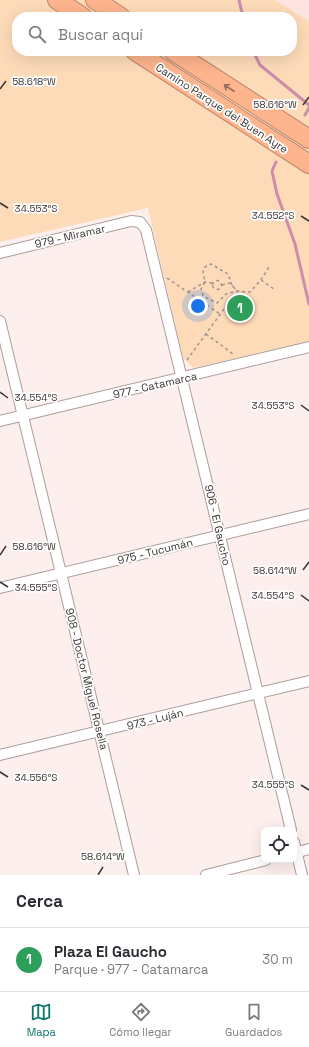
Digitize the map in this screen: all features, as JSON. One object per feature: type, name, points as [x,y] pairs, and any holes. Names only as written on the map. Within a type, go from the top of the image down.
[{"type":"highway","points":[[57,0],[75,12]]},
{"type":"highway","points":[[95,0],[113,12]]},
{"type":"highway","name":"Camino Parque del Buen Ayre","points":[[143,56],[309,164]]},
{"type":"highway","name":"Camino Parque del Buen Ayre","points":[[182,56],[309,140]]},
{"type":"street","name":"979 - Miramar","points":[[0,253],[131,221],[140,222]]},
{"type":"street","name":"906 - El Gaucho","points":[[140,222],[146,230],[183,378],[290,827]]},
{"type":"street","name":"908 - Doctor Miguel Rosella","points":[[0,321],[134,875]]},
{"type":"street","name":"977 - Catamarca","points":[[0,421],[309,347]]},
{"type":"street","name":"975 - Tucumán","points":[[0,588],[309,514]]},
{"type":"street","name":"973 - Luján","points":[[0,755],[309,681]]},
{"type":"street","points":[[297,853],[309,850]]},
{"type":"street","points":[[297,859],[302,875]]},
{"type":"street","points":[[206,875],[261,861]]},
{"type":"path","points":[[235,288],[233,292],[226,294],[219,302],[215,303],[210,298],[202,294],[201,289],[205,282],[203,269],[207,265],[211,264],[228,274],[237,291]]},
{"type":"path","points":[[237,291],[250,292],[261,280],[269,267]]},
{"type":"path","points":[[163,275],[220,314]]},
{"type":"path","points":[[213,284],[217,280],[222,285]]},
{"type":"path","points":[[261,280],[274,289]]},
{"type":"path","points":[[188,292],[205,282],[213,284],[214,288],[218,289],[222,285],[232,284]]},
{"type":"path","points":[[185,364],[237,291]]},
{"type":"path","points":[[206,334],[236,356]]},
{"type":"shaded area","points":[[0,0],[275,0],[294,12],[12,12],[12,56],[297,56],[297,14],[309,21],[309,341],[194,368],[183,358],[148,208],[0,242]]},
{"type":"shaded area","points":[[275,0],[309,0],[309,21],[297,14],[297,12],[294,12]]},
{"type":"waterway","points":[[239,0],[242,12]]},
{"type":"waterway","points":[[256,56],[260,65],[309,105]]},
{"type":"waterway","points":[[305,115],[309,108]]},
{"type":"waterway","points":[[276,162],[272,171],[277,194],[295,244],[309,304]]},
{"type":"place","name":"Plaza El Gaucho","points":[[240,308]]}]
